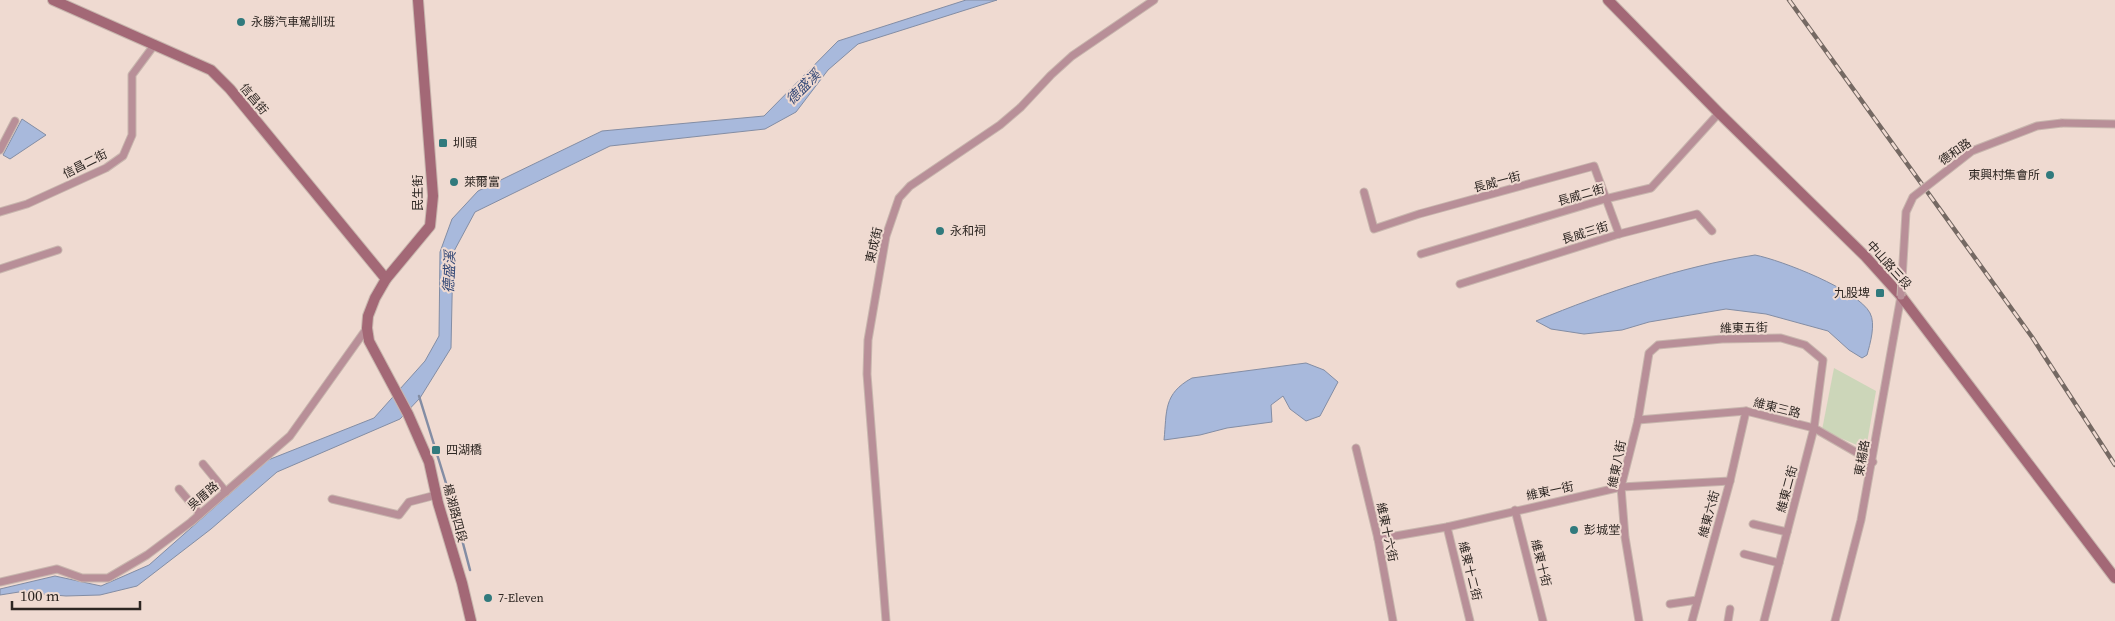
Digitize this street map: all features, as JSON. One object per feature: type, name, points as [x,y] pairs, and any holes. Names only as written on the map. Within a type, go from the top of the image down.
[{"type":"street","name":"信昌街","points":[[53,0],[211,70],[230,89],[386,279]]},
{"type":"street","name":"民生街","points":[[367,328],[368,316],[386,279],[430,226],[433,196],[418,0]]},
{"type":"street","name":"東成街","points":[[886,621],[867,374],[868,340],[886,236],[900,198],[910,186],[1000,125],[1021,107],[1072,56],[1154,0]]},
{"type":"street","name":"中山路三段","points":[[1608,0],[1719,113],[1865,256],[1900,296],[2115,578]]},
{"type":"street","name":"信昌二街","points":[[0,212],[27,204],[106,168],[124,156],[132,135],[132,75],[155,44]]},
{"type":"street","name":"長威二街","points":[[1420,254],[1605,199],[1651,188],[1719,113]]},
{"type":"street","points":[[0,150],[15,121]]},
{"type":"street","name":"德和路","points":[[1900,296],[1906,212],[1913,197],[1972,151],[2037,126],[2062,123],[2115,124]]},
{"type":"street","name":"長威一街","points":[[1364,192],[1374,229],[1419,214],[1594,166],[1605,199],[1620,234]]},
{"type":"street","name":"長威三街","points":[[1460,284],[1620,234],[1697,214],[1712,231]]},
{"type":"street","points":[[0,269],[58,250]]},
{"type":"street","name":"東楊路","points":[[1835,621],[1861,520],[1873,462],[1900,296]]},
{"type":"street","name":"楊湖路四段","points":[[367,328],[369,341],[408,414],[429,462],[436,495],[471,621]]},
{"type":"street","name":"吳厝路","points":[[0,582],[57,569],[82,578],[108,578],[147,555],[200,514],[290,436],[367,328]]},
{"type":"street","name":"維東五街","points":[[1658,346],[1722,338],[1781,338],[1805,345],[1823,360]]},
{"type":"street","name":"維東八街","points":[[1639,621],[1625,537],[1621,488],[1638,420],[1649,353],[1658,346]]},
{"type":"street","name":"維東二街","points":[[1764,621],[1814,428],[1823,360]]},
{"type":"street","name":"維東三路","points":[[1638,420],[1746,412],[1814,428],[1873,462]]},
{"type":"street","name":"維東六街","points":[[1692,621],[1730,481],[1746,412]]},
{"type":"street","name":"維東十六街","points":[[1356,448],[1378,539],[1393,621]]},
{"type":"street","points":[[202,464],[226,492]]},
{"type":"street","name":"維東一街","points":[[1378,539],[1447,527],[1621,488],[1730,481]]},
{"type":"street","points":[[179,489],[200,514]]},
{"type":"street","points":[[332,499],[400,515],[409,502],[436,495]]},
{"type":"street","name":"維東十街","points":[[1516,510],[1543,621]]},
{"type":"street","points":[[1754,524],[1787,532]]},
{"type":"street","name":"維東十二街","points":[[1447,527],[1470,621]]},
{"type":"street","points":[[1744,554],[1779,563]]},
{"type":"street","points":[[1670,604],[1698,600]]},
{"type":"street","points":[[1728,621],[1730,610]]},
{"type":"green space","points":[[1834,368],[1876,391],[1866,449],[1822,430]]},
{"type":"water","name":"德盛溪","points":[[966,0],[997,0],[858,44],[828,70],[796,112],[765,129],[610,146],[475,212],[453,253],[451,348],[420,398],[400,419],[277,472],[211,529],[137,586],[100,595],[66,596],[19,592],[0,595],[0,589],[55,576],[101,586],[149,565],[268,460],[374,418],[425,361],[439,336],[440,252],[452,219],[478,191],[602,131],[764,116],[838,41]]},
{"type":"water","points":[[22,119],[46,135],[10,159],[3,155]]},
{"type":"water","points":[[1755,255],[1800,269],[1818,277],[1851,295],[1863,304],[1872,318],[1872,334],[1867,355],[1862,358],[1849,350],[1828,331],[1766,314],[1726,309],[1649,322],[1622,330],[1584,334],[1551,329],[1536,321],[1589,300],[1644,282],[1699,266]]},
{"type":"water","points":[[1306,363],[1324,370],[1338,382],[1320,416],[1306,421],[1290,409],[1283,396],[1271,405],[1272,422],[1164,440],[1168,404],[1171,397],[1176,390],[1192,378]]},
{"type":"waterway","points":[[419,396],[454,509],[470,570]]},
{"type":"railway","points":[[1789,0],[2032,337],[2115,465]]},
{"type":"place","name":"永勝汽車駕訓班","points":[[241,22]]},
{"type":"place","name":"圳頭","points":[[443,143]]},
{"type":"place","name":"東興村集會所","points":[[2050,175]]},
{"type":"place","name":"萊爾富","points":[[454,182]]},
{"type":"place","name":"永和祠","points":[[940,231]]},
{"type":"place","name":"九股埤","points":[[1880,293]]},
{"type":"place","name":"四湖橋","points":[[436,450]]},
{"type":"place","name":"彭城堂","points":[[1574,530]]},
{"type":"place","name":"7-Eleven","points":[[488,598]]}]
